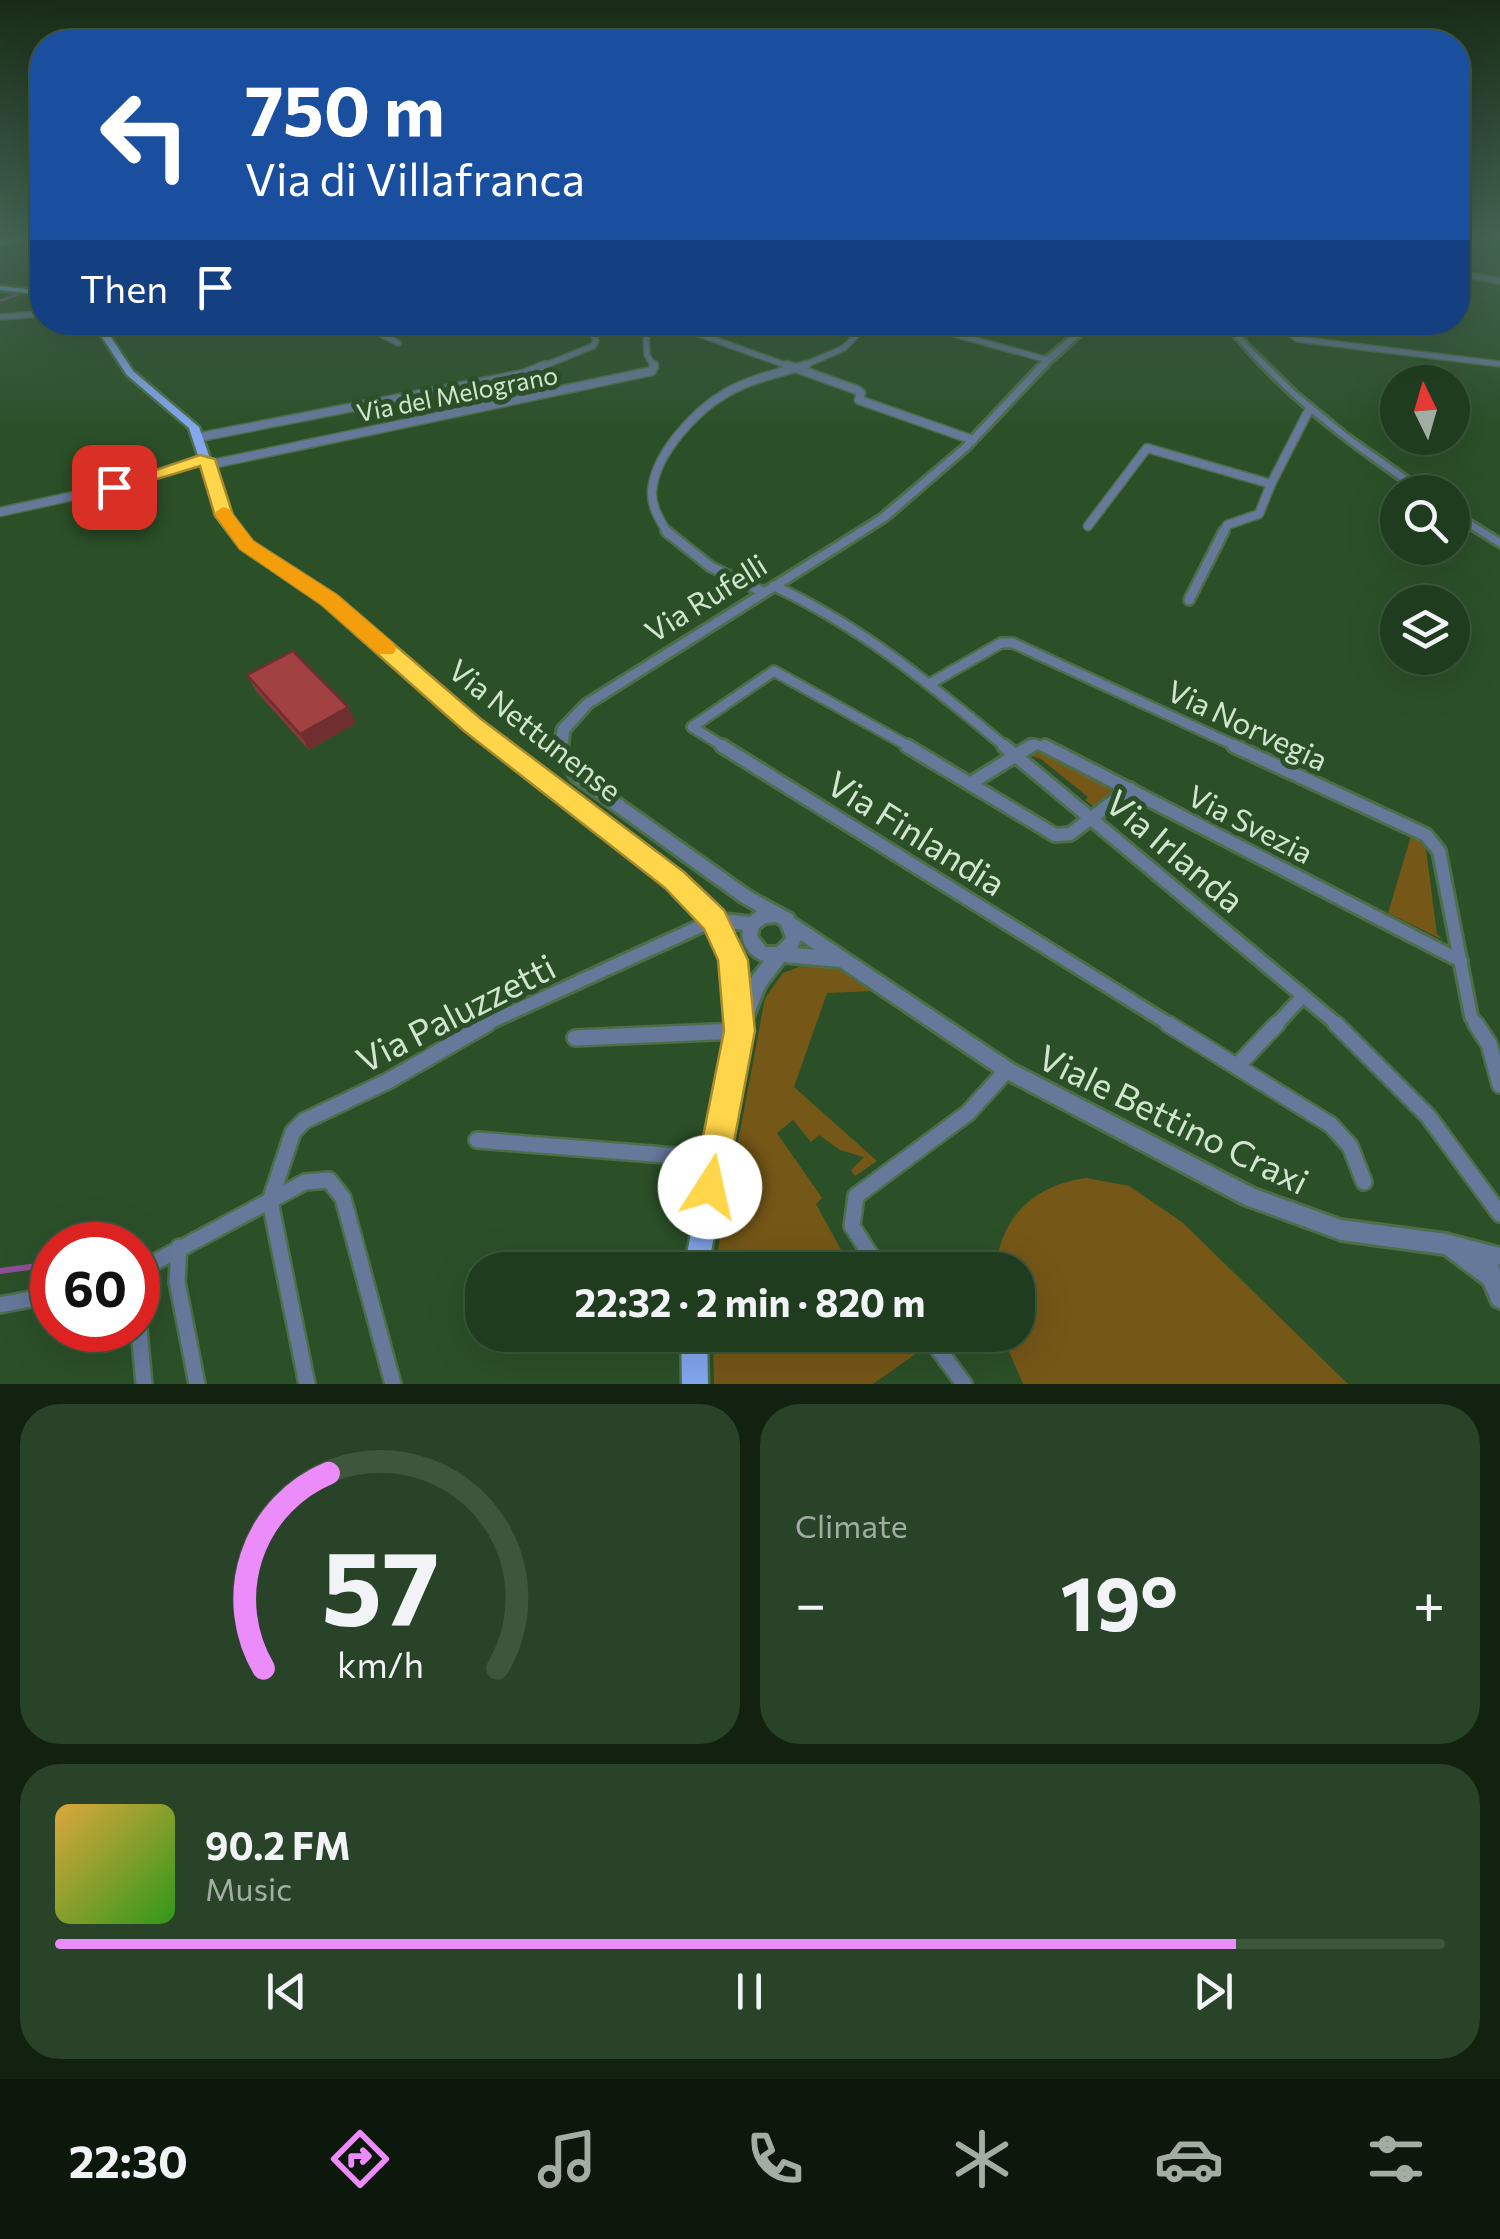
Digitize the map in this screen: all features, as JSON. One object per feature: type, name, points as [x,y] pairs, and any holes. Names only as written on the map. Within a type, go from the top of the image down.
[{"type":"main road","name":"Via Nettunense","points":[[105,335],[130,373],[184,416],[200,438],[224,516],[247,545],[330,600],[472,725],[675,880],[714,920],[732,956],[740,1031],[699,1252]]},
{"type":"main road","points":[[694,1352],[695,1384]]},
{"type":"street","points":[[0,316],[30,312]]},
{"type":"street","points":[[382,335],[398,344]]},
{"type":"street","points":[[200,438],[523,374],[592,346],[596,341],[593,335]]},
{"type":"street","name":"Via del Melograno","points":[[207,462],[652,372],[655,368],[648,356],[646,335]]},
{"type":"street","points":[[702,335],[858,391],[859,400],[973,440]]},
{"type":"street","points":[[796,368],[851,344],[858,335]]},
{"type":"street","points":[[957,335],[1048,360]]},
{"type":"street","name":"Via Rufelli","points":[[746,897],[583,780],[564,760],[559,744],[566,723],[584,706],[868,528],[973,440],[1048,360],[1078,335]]},
{"type":"street","points":[[1237,335],[1268,371],[1310,408],[1401,475]]},
{"type":"street","points":[[1289,335],[1301,340],[1500,364]]},
{"type":"street","name":"Via Irlanda","points":[[796,368],[744,384],[710,404],[662,456],[651,482],[653,507],[672,541],[713,569],[768,589],[878,642],[931,683],[1370,1053],[1448,1141],[1499,1214]]},
{"type":"street","points":[[1189,600],[1226,525],[1259,514],[1310,408]]},
{"type":"street","points":[[1088,526],[1147,448],[1271,484]]},
{"type":"street","points":[[0,512],[207,462]]},
{"type":"street","points":[[1470,524],[1500,544]]},
{"type":"street","name":"Via Norvegia","points":[[931,683],[1000,644],[1011,642],[1420,832],[1440,853],[1461,960]]},
{"type":"street","name":"Via Finlandia","points":[[1091,818],[1070,834],[1055,835],[972,783],[774,671],[692,727],[1340,1133],[1352,1150],[1364,1182]]},
{"type":"street","name":"Via Svezia","points":[[1017,755],[1040,744],[1461,960]]},
{"type":"street","points":[[972,783],[1017,755]]},
{"type":"street","points":[[1091,818],[1130,789]]},
{"type":"street","points":[[746,897],[755,949],[778,954]]},
{"type":"street","name":"Viale Bettino Craxi","points":[[746,897],[1007,1070],[1286,1212],[1351,1232],[1446,1244],[1497,1257]]},
{"type":"street","points":[[575,1038],[740,1031],[758,982],[778,954],[792,944],[784,920],[763,916],[732,956]]},
{"type":"street","points":[[714,920],[751,928]]},
{"type":"street","name":"Via Paluzzetti","points":[[270,1202],[293,1132],[304,1121],[388,1081],[472,1030],[714,920]]},
{"type":"street","points":[[732,956],[820,955],[853,966]]},
{"type":"street","points":[[1461,960],[1471,1016],[1489,1044],[1500,1085]]},
{"type":"street","points":[[1237,1066],[1304,996]]},
{"type":"street","points":[[868,1252],[851,1226],[850,1208],[856,1196],[968,1113],[1007,1070]]},
{"type":"street","points":[[477,1140],[716,1160]]},
{"type":"street","points":[[160,1257],[317,1178],[329,1180],[340,1192],[393,1384]]},
{"type":"street","points":[[270,1202],[307,1384]]},
{"type":"street","points":[[179,1246],[177,1282],[197,1384]]},
{"type":"street","points":[[1497,1257],[1500,1298]]},
{"type":"street","points":[[0,1305],[30,1299]]},
{"type":"street","points":[[141,1352],[144,1384]]},
{"type":"street","points":[[940,1352],[964,1384]]},
{"type":"shaded area","points":[[1042,748],[1114,787],[1115,792],[1096,808],[1041,759],[1027,754]]},
{"type":"shaded area","points":[[1411,836],[1425,842],[1437,934],[1443,940],[1388,913]]},
{"type":"shaded area","points":[[809,963],[841,968],[874,991],[827,993],[794,1087],[877,1161],[855,1176],[851,1170],[864,1157],[840,1150],[819,1135],[811,1142],[793,1120],[777,1133],[822,1198],[816,1204],[842,1252],[717,1252],[765,998],[783,973]]},
{"type":"shaded area","points":[[1086,1178],[1129,1186],[1182,1222],[1348,1384],[1023,1384],[1009,1352],[1035,1352],[1035,1252],[999,1251],[1013,1219],[1023,1207],[1035,1196]]},
{"type":"shaded area","points":[[713,1352],[918,1352],[873,1384],[714,1384]]},
{"type":"building","points":[[293,651],[348,707],[300,734],[247,675]]},
{"type":"waterway","points":[[0,1271],[30,1267]]},
{"type":"slow traffic","points":[[223,513],[247,545],[330,600],[385,649]]},
{"type":"route","points":[[114,487],[206,459],[224,516],[247,545],[330,600],[472,725],[675,880],[714,920],[733,960],[740,1031],[710,1187]]}]
